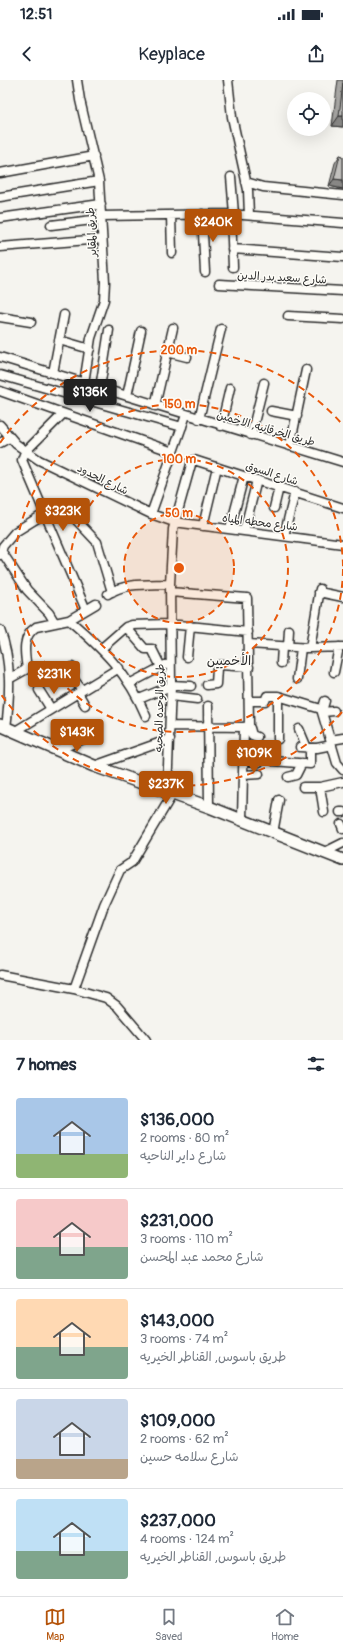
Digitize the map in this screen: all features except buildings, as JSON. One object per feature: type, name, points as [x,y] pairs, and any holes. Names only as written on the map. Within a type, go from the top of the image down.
[{"type":"street","name":"طريق المقابر","points":[[77,80],[80,100],[99,181],[105,291],[90,349],[84,383]]},
{"type":"street","points":[[228,80],[233,125],[246,182],[249,215]]},
{"type":"street","points":[[0,173],[94,156]]},
{"type":"street","points":[[231,178],[233,267]]},
{"type":"street","points":[[0,197],[99,181]]},
{"type":"street","points":[[246,182],[263,187],[343,195]]},
{"type":"street","points":[[0,218],[101,204]]},
{"type":"street","points":[[202,214],[205,272]]},
{"type":"street","points":[[51,225],[101,218],[202,214],[249,215],[343,223]]},
{"type":"street","points":[[171,215],[172,253]]},
{"type":"street","points":[[0,247],[102,239]]},
{"type":"street","points":[[232,249],[343,257]]},
{"type":"street","name":"شارع سعيد بدر الدين","points":[[219,284],[343,291]]},
{"type":"street","points":[[53,373],[64,315]]},
{"type":"street","points":[[288,316],[343,319]]},
{"type":"street","points":[[0,317],[31,322]]},
{"type":"street","points":[[155,406],[173,328]]},
{"type":"street","points":[[199,419],[221,329]]},
{"type":"street","points":[[100,388],[109,330]]},
{"type":"street","points":[[127,396],[141,331]]},
{"type":"street","points":[[59,340],[90,349]]},
{"type":"street","points":[[167,352],[187,357]]},
{"type":"street","name":"طريق الخرقانيه, الاخمين","points":[[0,357],[127,396],[186,416],[343,462]]},
{"type":"street","points":[[290,446],[306,370]]},
{"type":"street","points":[[0,375],[182,427]]},
{"type":"street","points":[[251,435],[264,383]]},
{"type":"street","points":[[221,426],[230,388]]},
{"type":"street","points":[[0,391],[173,452]]},
{"type":"street","points":[[271,411],[296,416]]},
{"type":"street","points":[[63,414],[25,452],[22,456],[22,462],[86,610]]},
{"type":"street","points":[[151,514],[186,416]]},
{"type":"street","name":"شارع الحدود","points":[[0,425],[9,438],[25,452],[151,514],[174,522]]},
{"type":"street","points":[[0,443],[9,438]]},
{"type":"street","name":"شارع السوق","points":[[194,460],[343,508]]},
{"type":"street","name":"طريق الوحده الصحيه","points":[[169,794],[171,685],[169,624],[174,522],[192,461],[194,460]]},
{"type":"street","points":[[203,526],[217,467]]},
{"type":"street","points":[[230,529],[244,476]]},
{"type":"street","points":[[244,531],[257,480]]},
{"type":"street","points":[[274,508],[279,487]]},
{"type":"street","points":[[284,536],[295,492]]},
{"type":"street","points":[[62,505],[97,542],[110,593],[134,585],[247,598],[249,701],[244,760],[242,820]]},
{"type":"street","points":[[44,514],[15,532],[3,546],[1,554],[27,590],[49,613],[55,623]]},
{"type":"street","name":"شارع محطه المياه","points":[[174,522],[343,544]]},
{"type":"street","points":[[310,648],[319,591],[343,597]]},
{"type":"street","points":[[9,679],[27,669],[24,646],[32,630],[69,620],[96,604]]},
{"type":"street","points":[[69,620],[102,648],[119,668],[139,699],[146,716]]},
{"type":"street","points":[[102,648],[126,626],[169,624],[248,632]]},
{"type":"street","points":[[126,626],[145,649],[152,649],[161,667]]},
{"type":"street","points":[[187,657],[190,626]]},
{"type":"street","points":[[0,630],[6,646],[4,664],[9,679],[7,728]]},
{"type":"street","points":[[281,663],[289,630]]},
{"type":"street","points":[[248,644],[301,648],[341,647],[334,672]]},
{"type":"street","points":[[297,679],[301,648]]},
{"type":"street","points":[[129,684],[170,661]]},
{"type":"street","points":[[207,685],[216,684],[217,668],[220,666],[248,667]]},
{"type":"street","points":[[72,667],[74,672],[72,677],[80,691],[85,705]]},
{"type":"street","points":[[7,728],[51,709],[119,668]]},
{"type":"street","points":[[139,699],[171,685],[191,686]]},
{"type":"street","points":[[39,690],[51,709]]},
{"type":"street","points":[[171,696],[197,699]]},
{"type":"street","points":[[249,701],[265,701],[267,696],[278,696],[323,711],[334,711]]},
{"type":"street","points":[[278,696],[278,739]]},
{"type":"street","points":[[325,701],[323,711],[337,763],[343,770]]},
{"type":"street","points":[[208,706],[209,808]]},
{"type":"street","points":[[170,726],[247,727],[251,730],[252,735],[257,737]]},
{"type":"street","points":[[7,728],[94,766],[242,820],[343,860]]},
{"type":"street","points":[[273,761],[311,763],[299,729]]},
{"type":"street","points":[[57,750],[90,737]]},
{"type":"street","points":[[306,748],[332,743],[343,738]]},
{"type":"street","points":[[94,766],[170,739]]},
{"type":"street","points":[[244,760],[259,762],[261,755]]},
{"type":"street","points":[[288,777],[296,775],[302,763]]},
{"type":"street","points":[[244,775],[259,774]]},
{"type":"street","points":[[303,787],[320,787],[343,782]]},
{"type":"street","points":[[320,787],[324,812]]},
{"type":"street","points":[[74,989],[104,905],[120,870],[132,862],[169,794]]},
{"type":"street","points":[[272,833],[279,800]]},
{"type":"street","points":[[323,853],[343,843]]},
{"type":"street","points":[[0,975],[74,989],[112,1001],[146,1040]]},
{"type":"district","name":"الأخميين","points":[[229,660]]}]
